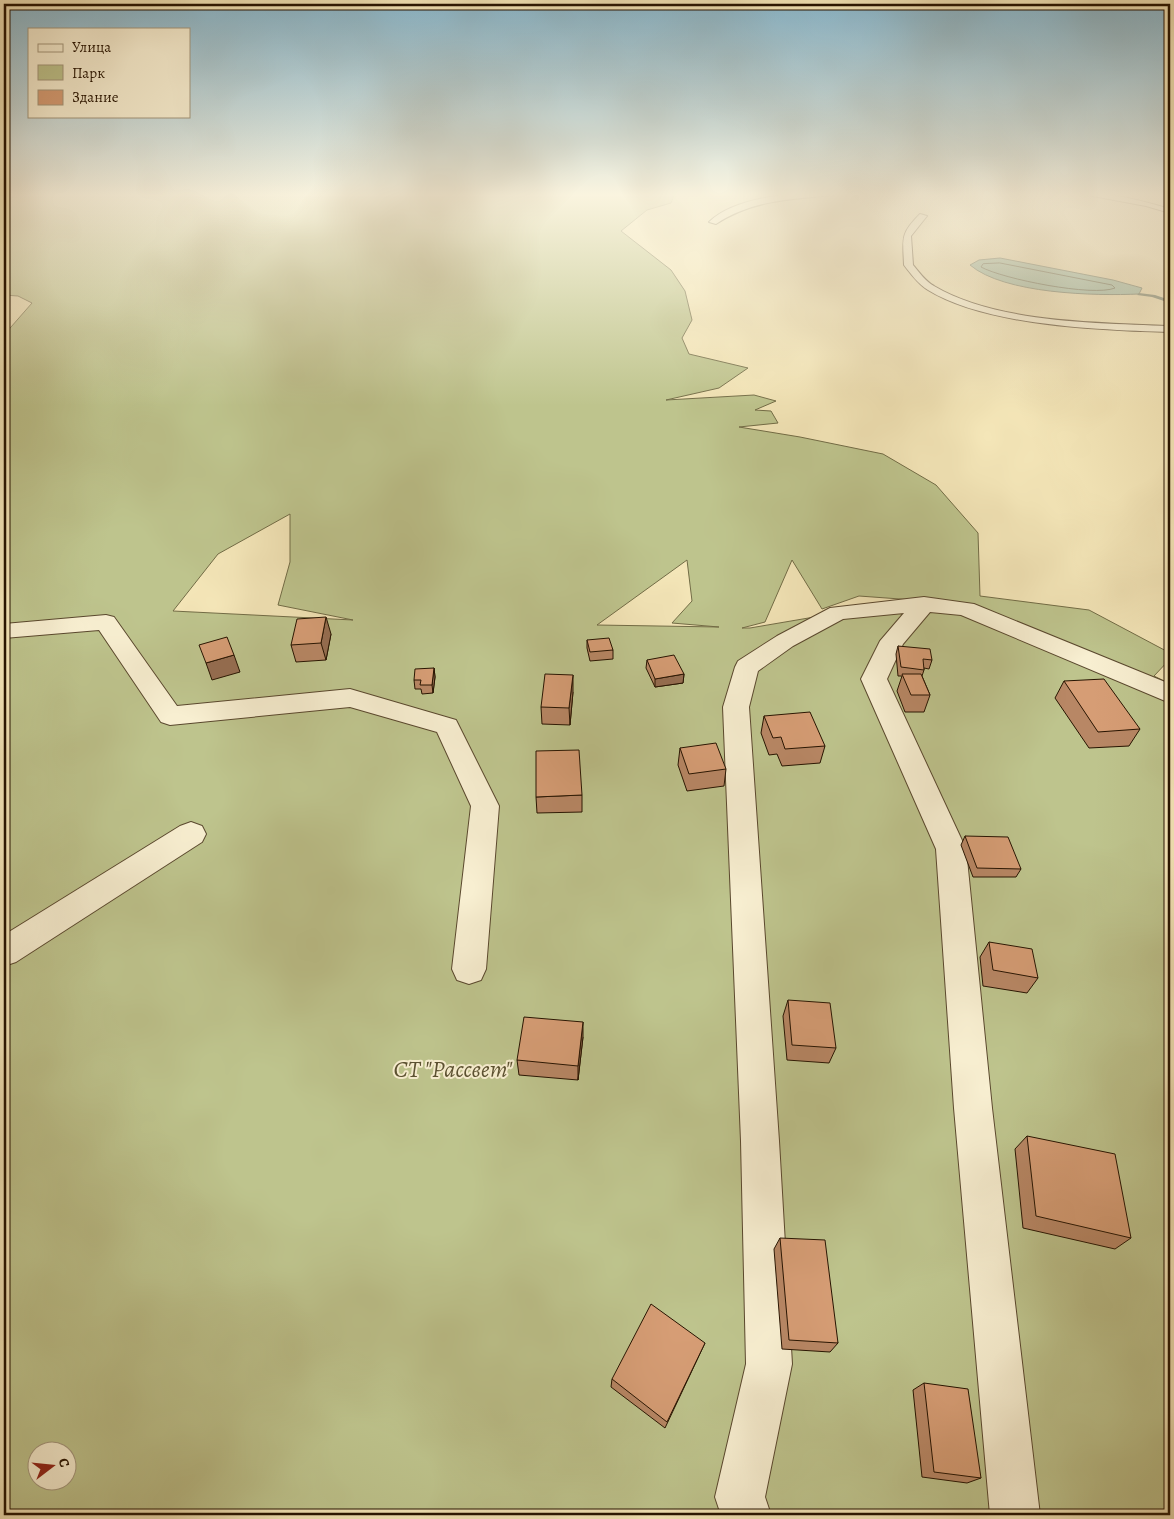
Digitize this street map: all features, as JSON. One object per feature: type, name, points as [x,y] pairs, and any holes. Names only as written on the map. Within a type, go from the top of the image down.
[{"type":"street","points":[[924,604],[892,641],[874,679],[951,849],[972,1108],[1014,1515]]},
{"type":"street","points":[[746,1515],[740,1497],[769,1364],[760,1141],[736,707],[747,667],[785,641],[838,613],[924,604],[966,609],[1170,694]]},
{"type":"street","points":[[4,631],[106,622],[170,716],[350,698],[447,726],[485,806],[470,969]]},
{"type":"street","points":[[4,952],[191,834]]},
{"type":"lane","points":[[909,264],[911,270],[934,292],[970,306],[1017,317],[1092,325],[1170,329]]},
{"type":"green space","name":"СТ \"Рассвет\"","points":[[4,264],[663,264],[671,270],[685,291],[692,320],[682,338],[689,354],[748,368],[719,388],[666,400],[754,395],[776,401],[755,410],[771,411],[778,423],[739,427],[883,454],[936,485],[978,533],[980,596],[1089,610],[1170,653],[1170,659],[1154,676],[1170,684],[1170,1515],[4,1515],[4,335],[32,303],[18,296],[4,295]],"holes":[[[290,514],[290,562],[278,605],[353,620],[173,611],[218,554]],[[687,560],[692,601],[672,623],[719,627],[597,625]],[[792,560],[822,609],[859,596],[914,600],[742,628],[765,622]]]},
{"type":"water","points":[[1030,264],[1113,280],[1142,288],[1139,294],[1051,291],[1005,282],[985,275],[970,265]]},
{"type":"building","points":[[326,617],[321,643],[291,645],[297,619]]},
{"type":"building","points":[[227,637],[234,655],[206,663],[199,645]]},
{"type":"building","points":[[609,638],[613,650],[590,652],[587,640]]},
{"type":"building","points":[[898,646],[930,649],[932,660],[923,659],[924,670],[901,667]]},
{"type":"building","points":[[674,655],[684,674],[655,679],[647,660]]},
{"type":"building","points":[[434,668],[432,685],[420,685],[421,680],[414,680],[415,669]]},
{"type":"building","points":[[545,674],[573,675],[569,708],[541,707]]},
{"type":"building","points":[[902,674],[921,674],[930,695],[911,695]]},
{"type":"building","points":[[1104,679],[1140,729],[1098,732],[1064,681]]},
{"type":"building","points":[[810,712],[825,746],[785,749],[781,737],[773,738],[764,716]]},
{"type":"building","points":[[716,743],[726,769],[689,774],[680,748]]},
{"type":"building","points":[[579,750],[582,795],[536,797],[536,751]]},
{"type":"building","points":[[965,836],[1008,837],[1021,869],[977,868]]},
{"type":"building","points":[[989,942],[1032,949],[1038,978],[993,970]]},
{"type":"building","points":[[788,1000],[830,1003],[836,1048],[792,1045]]},
{"type":"building","points":[[524,1017],[583,1022],[578,1066],[517,1060]]},
{"type":"building","points":[[1027,1136],[1115,1154],[1131,1238],[1036,1216]]},
{"type":"building","points":[[780,1238],[825,1240],[838,1343],[789,1340]]},
{"type":"building","points":[[651,1304],[705,1343],[667,1422],[612,1379]]},
{"type":"building","points":[[924,1383],[968,1389],[981,1478],[934,1472]]},
{"type":"waterway","points":[[1139,294],[1153,296],[1170,302]]}]
